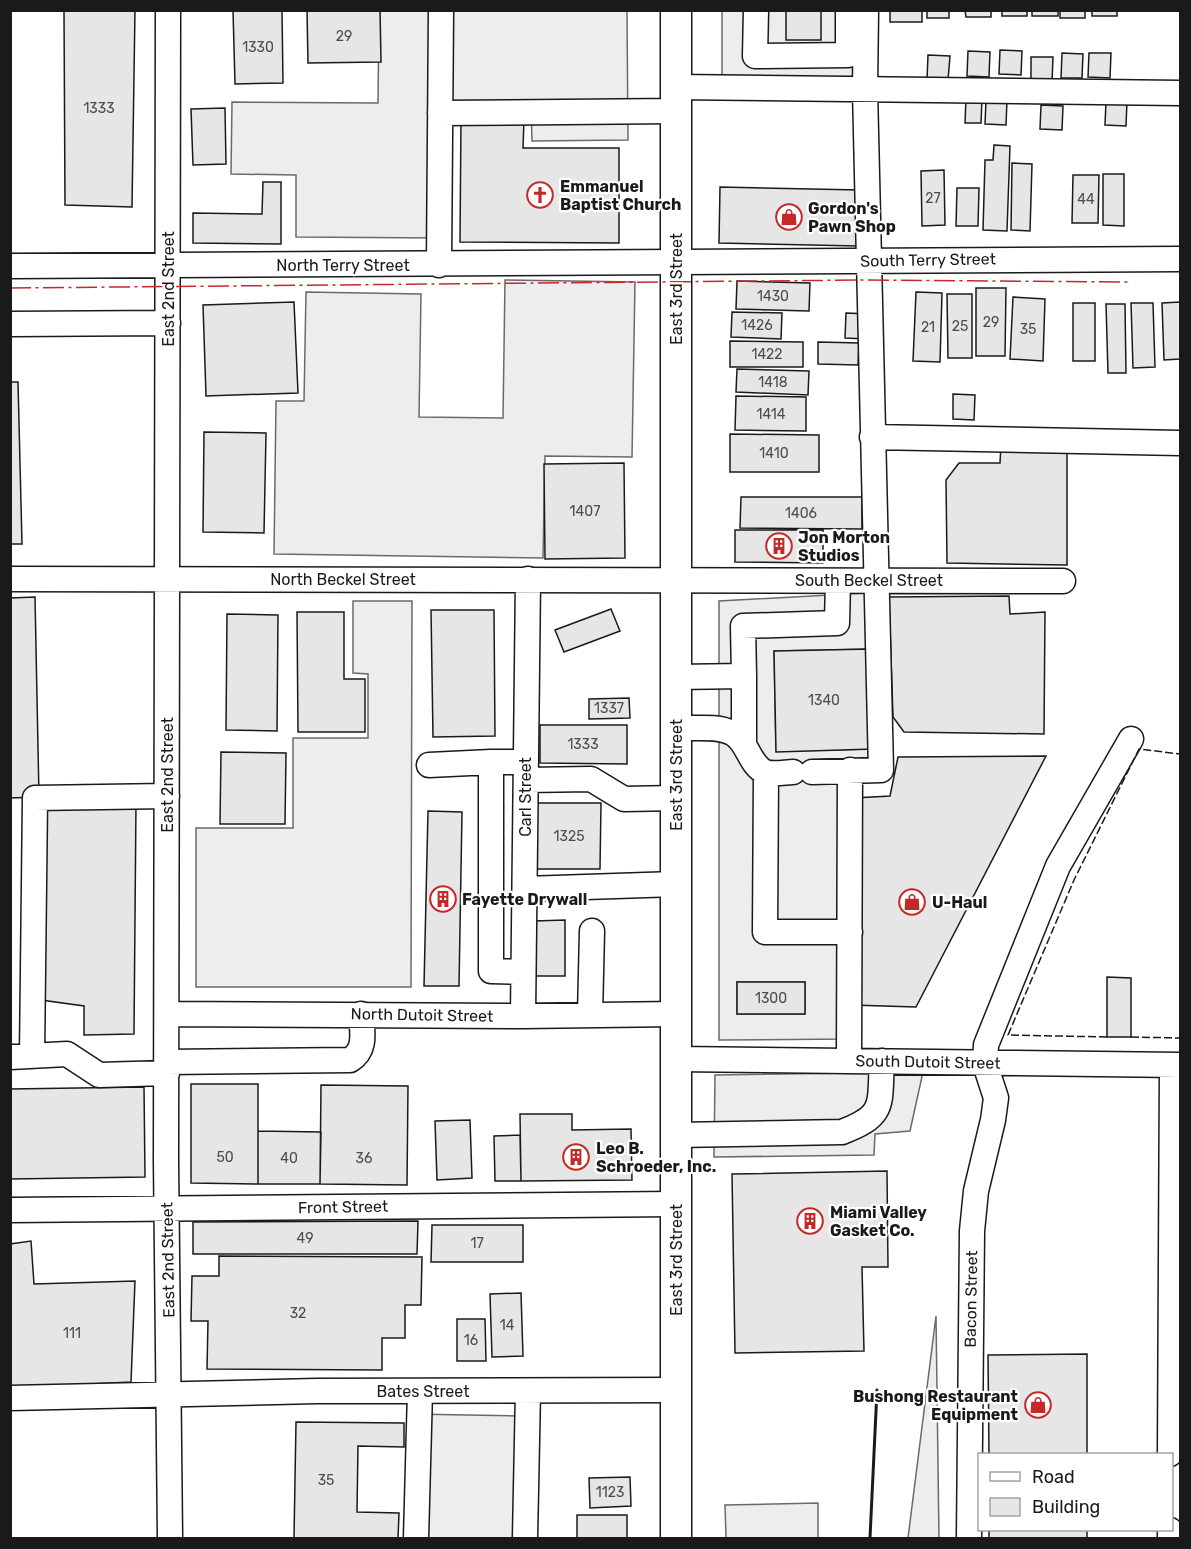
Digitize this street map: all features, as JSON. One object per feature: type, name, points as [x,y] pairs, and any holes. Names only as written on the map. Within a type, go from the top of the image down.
[{"type":"main road","name":"East 3rd Street","points":[[676,10],[676,1539]]},
{"type":"street","name":"East 2nd Street","points":[[168,10],[167,1068],[170,1539]]},
{"type":"street","points":[[439,265],[441,10]]},
{"type":"street","points":[[756,10],[755,56],[857,55]]},
{"type":"street","points":[[676,728],[716,729],[733,733],[756,764],[766,772],[881,770],[865,90],[848,10]]},
{"type":"street","points":[[857,55],[866,10]]},
{"type":"street","points":[[440,113],[865,90],[1180,93]]},
{"type":"street","name":"South Terry Street","points":[[676,262],[1180,259]]},
{"type":"street","name":"North Terry Street","points":[[10,266],[676,262]]},
{"type":"street","points":[[10,324],[168,323]]},
{"type":"street","points":[[872,437],[1180,443]]},
{"type":"street","name":"North Beckel Street","points":[[10,579],[676,581]]},
{"type":"street","name":"Carl Street","points":[[523,1016],[528,579]]},
{"type":"street","name":"South Beckel Street","points":[[676,581],[1062,581]]},
{"type":"street","points":[[744,745],[743,626],[837,623],[838,581]]},
{"type":"street","points":[[676,677],[744,676]]},
{"type":"street","points":[[985,1064],[986,1045],[1058,866],[1131,739]]},
{"type":"street","points":[[491,762],[491,971],[523,972]]},
{"type":"street","points":[[429,765],[491,762],[526,771],[591,779],[624,799],[676,798]]},
{"type":"street","points":[[849,1060],[850,770]]},
{"type":"street","points":[[766,772],[765,932],[850,932]]},
{"type":"street","points":[[167,796],[35,798],[21,1056],[67,1054],[99,1075],[167,1068],[350,1060],[357,1056],[361,1048],[361,1014]]},
{"type":"street","points":[[525,889],[676,884]]},
{"type":"street","points":[[590,1015],[592,931]]},
{"type":"street","name":"North Dutoit Street","points":[[167,1014],[523,1016],[676,1014]]},
{"type":"street","name":"South Dutoit Street","points":[[676,1059],[1176,1065]]},
{"type":"street","points":[[676,1135],[842,1132],[865,1123],[878,1109],[882,1061]]},
{"type":"street","name":"Bacon Street","points":[[969,1539],[972,1231],[976,1191],[996,1098],[985,1064]]},
{"type":"street","points":[[1170,1453],[1176,1326],[1176,1065]]},
{"type":"street","name":"Front Street","points":[[10,1210],[676,1204]]},
{"type":"street","name":"Bates Street","points":[[10,1398],[169,1394],[676,1390]]},
{"type":"street","points":[[416,1539],[420,1391]]},
{"type":"street","points":[[525,1539],[528,1391]]},
{"type":"shaded area","points":[[379,11],[441,11],[439,238],[296,237],[296,175],[231,174],[232,102],[378,103]]},
{"type":"shaded area","points":[[451,11],[627,11],[628,140],[532,141],[531,106],[452,106]]},
{"type":"shaded area","points":[[722,11],[861,11],[861,84],[722,84]]},
{"type":"shaded area","points":[[505,280],[635,282],[632,457],[545,456],[543,558],[274,554],[276,401],[304,401],[306,292],[421,294],[419,417],[503,418]]},
{"type":"shaded area","points":[[884,592],[889,775],[845,784],[849,1039],[719,1040],[719,601]],"holes":[[[871,649],[873,749],[776,751],[774,651]],[[737,982],[805,982],[805,1014],[737,1014]]]},
{"type":"shaded area","points":[[353,601],[412,601],[411,987],[196,987],[196,828],[293,828],[293,738],[368,738],[368,674],[353,673]]},
{"type":"shaded area","points":[[923,1072],[910,1131],[875,1134],[874,1155],[714,1157],[715,1075]]},
{"type":"shaded area","points":[[936,1316],[939,1538],[908,1538]]},
{"type":"shaded area","points":[[410,1414],[518,1416],[516,1538],[407,1538]]},
{"type":"shaded area","points":[[818,1503],[818,1538],[726,1538],[725,1505]]},
{"type":"building","points":[[64,10],[135,10],[132,207],[65,205]]},
{"type":"building","points":[[233,10],[282,10],[283,83],[235,84]]},
{"type":"building","points":[[307,10],[380,10],[381,62],[308,63]]},
{"type":"building","points":[[786,10],[821,10],[821,40],[786,40]]},
{"type":"building","points":[[890,10],[922,10],[922,22],[890,22]]},
{"type":"building","points":[[927,10],[949,10],[949,18],[927,18]]},
{"type":"building","points":[[965,10],[991,10],[991,17],[966,17]]},
{"type":"building","points":[[1002,10],[1027,10],[1027,16],[1002,16]]},
{"type":"building","points":[[1032,10],[1058,10],[1058,16],[1032,16]]},
{"type":"building","points":[[1060,10],[1085,10],[1085,18],[1060,18]]},
{"type":"building","points":[[1092,10],[1117,10],[1117,16],[1092,16]]},
{"type":"building","points":[[1000,50],[1022,51],[1021,75],[999,74]]},
{"type":"building","points":[[968,51],[990,52],[989,77],[967,76]]},
{"type":"building","points":[[1062,53],[1083,54],[1082,78],[1061,78]]},
{"type":"building","points":[[1089,53],[1111,53],[1110,78],[1088,77]]},
{"type":"building","points":[[928,55],[950,56],[948,80],[927,80]]},
{"type":"building","points":[[1031,57],[1053,57],[1052,82],[1031,81]]},
{"type":"building","points":[[966,98],[982,99],[981,123],[965,123]]},
{"type":"building","points":[[986,100],[1007,100],[1006,125],[985,124]]},
{"type":"building","points":[[1106,101],[1127,101],[1126,126],[1105,125]]},
{"type":"building","points":[[1041,105],[1063,106],[1062,130],[1040,129]]},
{"type":"building","points":[[225,108],[226,164],[193,165],[191,109]]},
{"type":"building","name":"Emmanuel Baptist Church","points":[[461,119],[524,119],[523,148],[619,148],[619,243],[460,242]]},
{"type":"building","points":[[994,145],[1010,146],[1007,231],[983,230],[985,160],[993,160]]},
{"type":"building","points":[[1012,163],[1032,164],[1030,231],[1011,230]]},
{"type":"building","points":[[944,170],[945,225],[922,226],[921,171]]},
{"type":"building","points":[[1103,174],[1124,174],[1124,226],[1103,225]]},
{"type":"building","points":[[1073,175],[1099,175],[1098,223],[1072,223]]},
{"type":"building","points":[[263,182],[281,182],[281,244],[193,243],[193,213],[262,214]]},
{"type":"building","name":"Gordon's Pawn Shop","points":[[720,187],[860,190],[858,246],[719,243]]},
{"type":"building","points":[[957,188],[979,188],[978,226],[956,226]]},
{"type":"building","points":[[737,281],[810,283],[809,311],[736,309]]},
{"type":"building","points":[[976,288],[1006,288],[1005,356],[976,356]]},
{"type":"building","points":[[916,292],[942,293],[940,362],[913,361]]},
{"type":"building","points":[[947,294],[972,294],[972,358],[948,358]]},
{"type":"building","points":[[1013,297],[1045,299],[1043,361],[1010,359]]},
{"type":"building","points":[[294,302],[298,393],[206,396],[203,305]]},
{"type":"building","points":[[1180,302],[1180,359],[1164,360],[1162,303]]},
{"type":"building","points":[[1073,303],[1095,303],[1095,361],[1073,361]]},
{"type":"building","points":[[1131,303],[1153,303],[1155,367],[1133,368]]},
{"type":"building","points":[[1106,304],[1125,304],[1126,373],[1108,373]]},
{"type":"building","points":[[732,312],[782,313],[781,339],[731,337]]},
{"type":"building","points":[[846,313],[868,314],[867,339],[845,338]]},
{"type":"building","points":[[730,341],[803,342],[803,367],[730,367]]},
{"type":"building","points":[[818,342],[859,343],[858,365],[818,364]]},
{"type":"building","points":[[737,369],[809,371],[808,395],[736,392]]},
{"type":"building","points":[[10,382],[18,382],[22,544],[10,544]]},
{"type":"building","points":[[953,394],[975,395],[974,420],[953,419]]},
{"type":"building","points":[[736,396],[806,397],[806,431],[735,430]]},
{"type":"building","points":[[204,432],[266,433],[264,533],[203,532]]},
{"type":"building","points":[[730,434],[819,435],[819,472],[730,472]]},
{"type":"building","points":[[1001,444],[1067,446],[1067,565],[947,563],[946,480],[959,463],[1000,463]]},
{"type":"building","points":[[624,463],[625,558],[545,559],[544,464]]},
{"type":"building","points":[[741,497],[862,497],[862,529],[740,528]]},
{"type":"building","name":"Jon Morton Studios","points":[[735,530],[823,530],[823,563],[735,562]]},
{"type":"building","points":[[1009,596],[1010,614],[1045,612],[1044,734],[904,732],[893,717],[889,597]]},
{"type":"building","points":[[35,597],[39,797],[10,798],[10,598]]},
{"type":"building","points":[[611,609],[620,631],[564,652],[555,630]]},
{"type":"building","points":[[431,610],[494,610],[495,736],[433,737]]},
{"type":"building","points":[[297,612],[344,612],[344,679],[365,679],[365,732],[298,732]]},
{"type":"building","points":[[227,614],[278,615],[277,731],[226,730]]},
{"type":"building","points":[[871,649],[874,749],[776,752],[774,651]]},
{"type":"building","points":[[629,698],[630,718],[589,719],[589,699]]},
{"type":"building","points":[[540,725],[627,725],[627,764],[540,763]]},
{"type":"building","points":[[221,752],[286,753],[285,824],[220,824]]},
{"type":"building","name":"U-Haul","points":[[1046,756],[916,1007],[851,1005],[854,798],[890,796],[898,757]]},
{"type":"building","points":[[136,803],[134,1034],[84,1035],[84,1006],[41,1000],[40,806]]},
{"type":"building","points":[[537,803],[601,803],[600,869],[537,869]]},
{"type":"building","name":"Fayette Drywall","points":[[428,811],[462,812],[459,986],[424,986]]},
{"type":"building","points":[[565,920],[565,976],[534,976],[534,921]]},
{"type":"building","points":[[1107,977],[1131,978],[1131,1037],[1107,1037]]},
{"type":"building","points":[[737,982],[805,982],[805,1014],[737,1014]]},
{"type":"building","points":[[191,1084],[258,1084],[258,1184],[191,1183]]},
{"type":"building","points":[[321,1085],[408,1086],[407,1185],[320,1184]]},
{"type":"building","points":[[144,1087],[145,1177],[10,1179],[10,1089]]},
{"type":"building","name":"Leo B. Schroeder, Inc.","points":[[520,1114],[572,1114],[572,1130],[631,1129],[632,1180],[521,1181]]},
{"type":"building","points":[[470,1120],[472,1178],[437,1180],[435,1121]]},
{"type":"building","points":[[258,1131],[321,1132],[320,1184],[258,1184]]},
{"type":"building","points":[[520,1135],[521,1181],[495,1181],[494,1136]]},
{"type":"building","name":"Miami Valley Gasket Co.","points":[[887,1171],[888,1267],[862,1267],[864,1351],[735,1353],[732,1174]]},
{"type":"building","points":[[418,1221],[417,1254],[193,1254],[193,1222]]},
{"type":"building","points":[[432,1225],[523,1225],[523,1262],[431,1262]]},
{"type":"building","points":[[31,1241],[34,1284],[135,1281],[131,1382],[10,1388],[10,1244]]},
{"type":"building","points":[[219,1256],[422,1257],[421,1305],[405,1305],[405,1338],[382,1338],[382,1370],[207,1369],[208,1321],[191,1321],[192,1276],[219,1276]]},
{"type":"building","points":[[521,1293],[523,1356],[492,1357],[490,1294]]},
{"type":"building","points":[[457,1319],[485,1319],[486,1361],[457,1361]]},
{"type":"building","name":"Bushong Restaurant Equipment","points":[[1087,1354],[1087,1453],[989,1453],[988,1355]]},
{"type":"building","points":[[296,1422],[404,1423],[404,1447],[358,1446],[357,1512],[399,1513],[398,1538],[294,1538]]},
{"type":"building","points":[[630,1477],[631,1506],[590,1508],[589,1478]]},
{"type":"building","points":[[577,1515],[627,1515],[627,1538],[577,1538]]},
{"type":"building","points":[[989,1531],[1087,1531],[1087,1538],[989,1538]]},
{"type":"fence","points":[[1107,1037],[1008,1035],[1074,880],[1139,749],[1180,754]]},
{"type":"fence","points":[[1131,1037],[1180,1038]]},
{"type":"wall","points":[[870,1538],[877,1390]]},
{"type":"power","points":[[10,288],[866,280],[1128,282]]},
{"type":"place","name":"Emmanuel Baptist Church","points":[[540,195]]},
{"type":"place","name":"Gordon's Pawn Shop","points":[[789,217]]},
{"type":"place","name":"Jon Morton Studios","points":[[779,546]]},
{"type":"place","name":"Fayette Drywall","points":[[443,899]]},
{"type":"place","name":"U-Haul","points":[[912,902]]},
{"type":"place","name":"Leo B. Schroeder, Inc.","points":[[576,1157]]},
{"type":"place","name":"Miami Valley Gasket Co.","points":[[810,1221]]},
{"type":"place","name":"Bushong Restaurant Equipment","points":[[1038,1405]]}]
